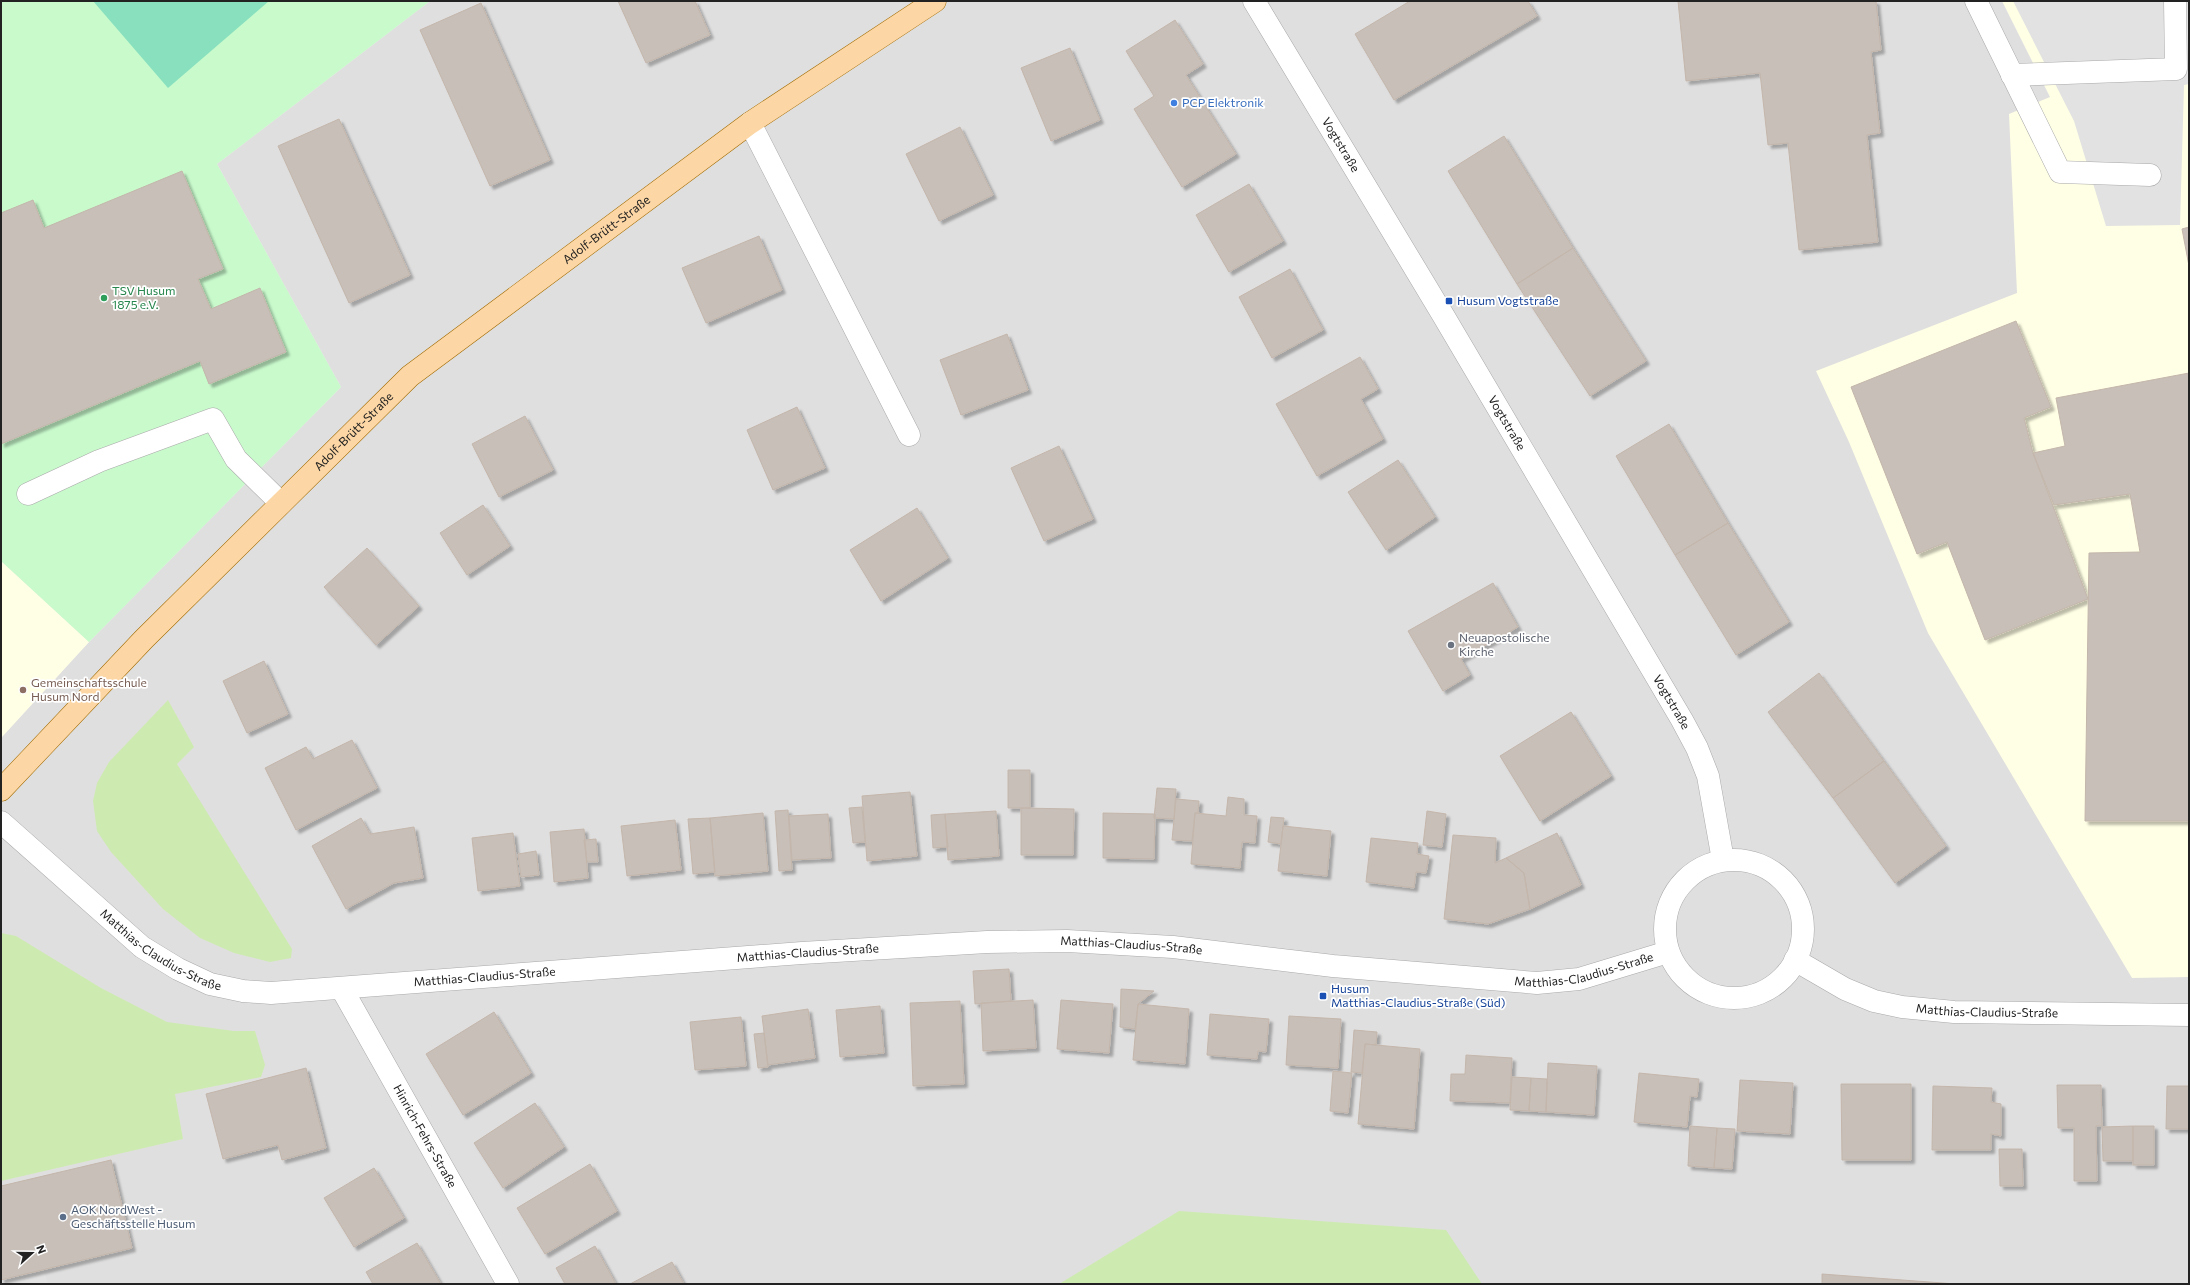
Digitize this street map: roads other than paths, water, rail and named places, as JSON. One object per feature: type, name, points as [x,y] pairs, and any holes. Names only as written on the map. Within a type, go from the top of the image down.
[{"type":"main road","name":"Adolf-Brütt-Straße","points":[[1,790],[144,639],[410,376],[750,123],[936,1]]},
{"type":"street","name":"Vogtstraße","points":[[1254,1],[1443,315],[1682,720],[1697,748],[1708,776],[1723,860]]},
{"type":"street","points":[[1976,1],[2060,172],[2150,175]]},
{"type":"street","points":[[2012,75],[2176,69],[2175,1]]},
{"type":"street","points":[[750,123],[909,435]]},
{"type":"street","points":[[28,494],[100,462],[213,418],[236,459],[281,503]]},
{"type":"street","name":"Matthias-Claudius-Straße","points":[[1,822],[142,947],[178,969],[210,984],[243,991],[271,993],[342,989],[802,953],[986,942],[1067,941],[1173,947],[1333,966],[1536,983],[1580,979],[1668,952]]},
{"type":"street","name":"Matthias-Claudius-Straße","points":[[1723,860],[1748,862],[1771,871],[1790,888],[1801,911],[1803,936],[1795,960],[1782,978],[1758,994],[1742,997],[1712,994],[1683,977],[1668,952],[1664,925],[1670,900],[1684,879],[1702,866],[1723,860]]},
{"type":"street","name":"Matthias-Claudius-Straße","points":[[1795,960],[1845,989],[1874,1001],[1902,1007],[1954,1012],[2189,1015]]},
{"type":"street","name":"Hinrich-Fehrs-Straße","points":[[342,989],[508,1284]]},
{"type":"place","name":"PCP Elektronik","points":[[1174,103]]},
{"type":"place","name":"TSV Husum 1875 e.V.","points":[[104,298]]},
{"type":"place","name":"Husum Vogtstraße","points":[[1449,301]]},
{"type":"place","name":"Neuapostolische Kirche","points":[[1451,645]]},
{"type":"place","name":"Gemeinschaftsschule Husum Nord","points":[[23,690]]},
{"type":"place","name":"Husum Matthias-Claudius-Straße (Süd)","points":[[1323,996]]},
{"type":"place","name":"AOK NordWest - Geschäftsstelle Husum","points":[[63,1217]]}]
